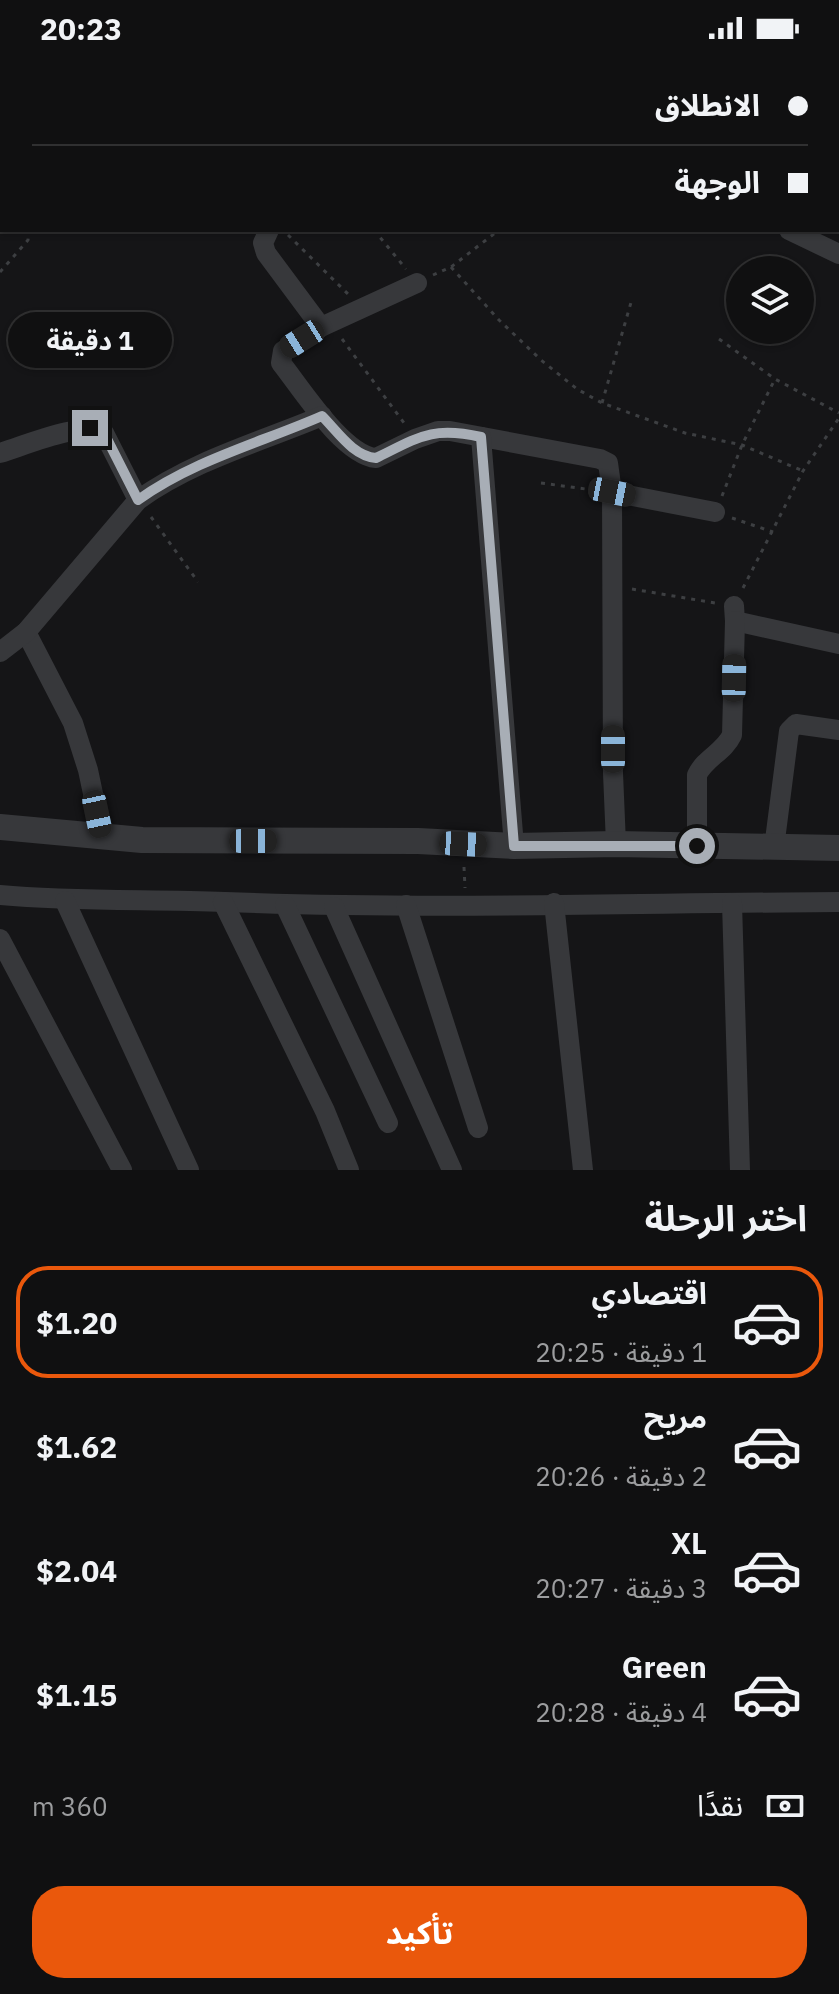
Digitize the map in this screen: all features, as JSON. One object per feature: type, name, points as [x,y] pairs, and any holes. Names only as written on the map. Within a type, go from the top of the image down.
[{"type":"street","points":[[268,232],[263,243],[266,253],[326,325]]},
{"type":"street","points":[[793,232],[839,254]]},
{"type":"street","points":[[417,283],[326,325],[283,351],[280,359],[322,416],[355,450],[368,457],[376,458],[438,431],[450,431],[605,460],[610,466],[616,844]]},
{"type":"street","points":[[0,652],[26,632],[138,500],[215,457],[269,439],[322,416]]},
{"type":"street","points":[[0,453],[80,429],[97,429],[104,433],[138,500]]},
{"type":"street","points":[[481,437],[514,846]]},
{"type":"street","points":[[612,492],[715,512]]},
{"type":"street","points":[[697,846],[697,775],[732,735],[734,614],[839,644]]},
{"type":"street","points":[[26,632],[73,723],[88,770],[102,836]]},
{"type":"street","points":[[774,848],[789,731],[796,724],[839,730]]},
{"type":"street","points":[[0,827],[142,840],[839,848]]},
{"type":"street","points":[[0,895],[65,901],[223,902],[334,907],[839,902]]},
{"type":"street","points":[[65,901],[189,1170]]},
{"type":"street","points":[[223,902],[312,1084],[349,1170]]},
{"type":"street","points":[[554,903],[583,1170]]},
{"type":"street","points":[[732,903],[740,1170]]},
{"type":"street","points":[[285,905],[388,1123]]},
{"type":"street","points":[[406,905],[478,1128]]},
{"type":"street","points":[[334,907],[452,1170]]},
{"type":"street","points":[[0,939],[122,1170]]},
{"type":"path","points":[[0,272],[28,240],[29,232]]},
{"type":"path","points":[[284,232],[363,308]]},
{"type":"path","points":[[376,232],[417,283]]},
{"type":"path","points":[[496,232],[451,267],[499,320],[577,389],[602,403],[685,433],[742,445],[803,471]]},
{"type":"path","points":[[602,403],[632,299]]},
{"type":"path","points":[[326,325],[396,409],[415,439]]},
{"type":"path","points":[[612,585],[734,614],[803,471],[839,416],[775,379],[719,339]]},
{"type":"path","points":[[773,532],[715,512],[742,445],[775,379]]},
{"type":"path","points":[[541,483],[612,492]]},
{"type":"path","points":[[138,500],[198,582]]},
{"type":"path","points":[[463,844],[465,904]]},
{"type":"route","points":[[90,428],[104,433],[138,500],[215,457],[269,439],[322,416],[355,450],[368,457],[376,458],[438,431],[481,437],[514,846],[697,846]]}]
